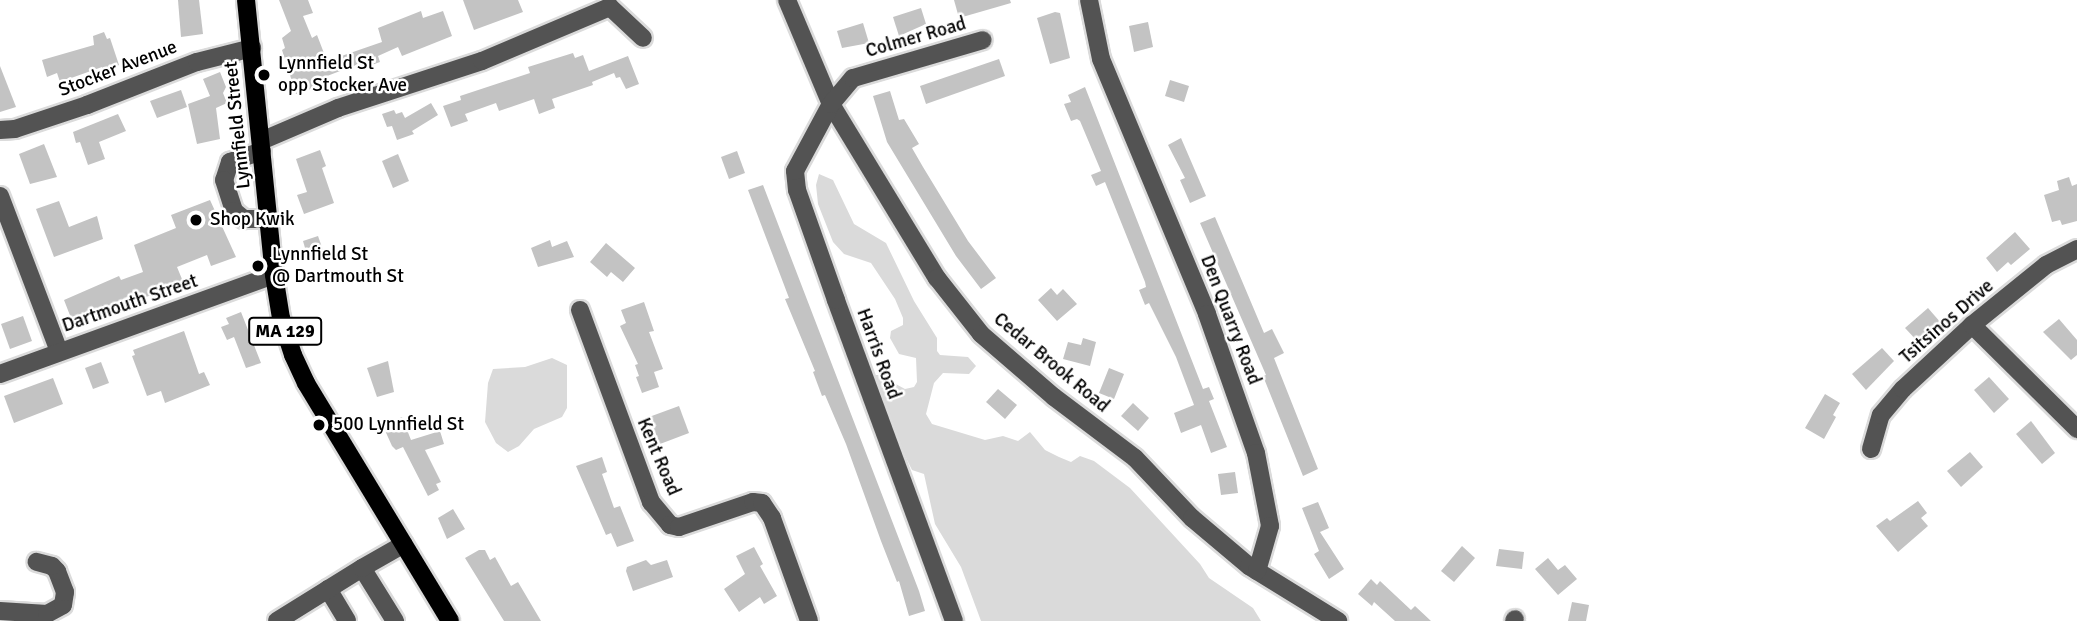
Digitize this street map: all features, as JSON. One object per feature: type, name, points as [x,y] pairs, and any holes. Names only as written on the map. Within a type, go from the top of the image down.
[{"type":"main road","name":"Lynnfield Street","points":[[246,0],[274,275],[282,318],[297,364],[450,621]]},
{"type":"street","name":"Cedar Brook Road","points":[[787,0],[831,104],[937,278],[981,334],[1054,397],[1135,458],[1192,517],[1257,570]]},
{"type":"street","name":"Den Quarry Road","points":[[1089,0],[1101,59],[1207,314],[1256,453],[1270,526],[1257,570]]},
{"type":"street","points":[[269,219],[244,219],[234,211],[224,180],[230,162],[338,108],[482,61],[610,7],[643,38]]},
{"type":"street","name":"Colmer Road","points":[[831,104],[853,78],[984,40]]},
{"type":"street","name":"Stocker Avenue","points":[[0,130],[15,129],[88,105],[197,62],[252,48]]},
{"type":"street","name":"Harris Road","points":[[831,104],[799,160],[795,171],[797,190],[954,621]]},
{"type":"street","points":[[0,196],[59,351]]},
{"type":"street","name":"Tsitsinos Drive","points":[[1871,449],[1881,415],[1903,388],[1972,324],[2046,265],[2077,249]]},
{"type":"street","name":"Dartmouth Street","points":[[0,374],[274,275]]},
{"type":"street","name":"Kent Road","points":[[580,310],[651,502],[670,525],[679,527],[753,502],[768,508],[809,621]]},
{"type":"street","points":[[1972,324],[2077,429]]},
{"type":"street","points":[[277,621],[404,544]]},
{"type":"street","points":[[0,611],[47,614],[63,605],[65,592],[57,571],[52,566],[37,562]]},
{"type":"street","points":[[362,568],[395,621]]},
{"type":"street","points":[[1257,570],[1338,621]]},
{"type":"street","points":[[328,589],[347,621]]},
{"type":"shaded area","points":[[819,174],[833,180],[854,224],[886,243],[914,301],[937,338],[937,351],[940,355],[968,357],[976,366],[969,374],[943,373],[934,383],[926,414],[932,424],[985,440],[1003,436],[1018,441],[1030,432],[1045,450],[1059,457],[1071,462],[1080,456],[1094,461],[1130,488],[1200,564],[1209,578],[1253,608],[1261,621],[981,621],[961,567],[935,524],[924,474],[912,470],[886,419],[874,380],[875,375],[879,375],[905,389],[914,387],[917,382],[916,358],[899,354],[890,338],[891,331],[903,325],[903,318],[895,299],[871,263],[844,254],[833,242],[818,204],[816,185]]},
{"type":"shaded area","points":[[552,358],[567,365],[567,408],[562,417],[534,429],[519,446],[508,452],[496,443],[485,422],[488,383],[493,369],[525,367]]},
{"type":"building","points":[[178,0],[199,0],[203,34],[181,37]]},
{"type":"building","points":[[279,0],[308,0],[313,13],[303,16],[312,38],[317,35],[327,61],[382,42],[378,28],[421,11],[423,18],[443,11],[452,36],[402,56],[398,47],[378,56],[380,62],[358,70],[356,65],[327,76],[328,80],[318,83],[319,86],[296,94],[282,50],[285,48],[282,38],[291,31]]},
{"type":"building","points":[[463,0],[518,0],[523,12],[474,30]]},
{"type":"building","points":[[954,0],[1010,0],[1011,3],[959,18]]},
{"type":"building","points":[[921,8],[926,24],[899,36],[893,17]]},
{"type":"building","points":[[1060,13],[1070,58],[1050,64],[1037,18]]},
{"type":"building","points":[[1148,22],[1153,47],[1134,52],[1129,26]]},
{"type":"building","points":[[863,23],[869,43],[842,48],[837,31]]},
{"type":"building","points":[[104,32],[107,39],[110,38],[119,65],[104,71],[102,67],[60,82],[57,73],[47,77],[42,60],[94,45],[93,36]]},
{"type":"building","points":[[573,53],[575,58],[583,55],[589,71],[628,56],[639,84],[626,89],[620,77],[616,78],[614,73],[592,82],[593,85],[552,99],[555,108],[539,114],[534,99],[499,111],[496,103],[465,114],[468,121],[451,127],[443,106],[461,100],[460,96],[530,73],[528,67]]},
{"type":"building","points":[[999,59],[1005,76],[926,104],[920,86]]},
{"type":"building","points":[[0,66],[16,107],[0,112]]},
{"type":"building","points":[[220,72],[226,87],[223,93],[227,103],[216,108],[220,139],[197,144],[188,104],[210,96],[203,79]]},
{"type":"building","points":[[1170,80],[1189,86],[1184,102],[1165,96]]},
{"type":"building","points":[[1085,87],[1203,389],[1209,387],[1214,399],[1209,401],[1227,447],[1211,453],[1201,425],[1181,433],[1174,413],[1194,405],[1176,357],[1149,303],[1145,305],[1139,290],[1146,287],[1145,282],[1105,182],[1096,186],[1091,175],[1101,171],[1080,121],[1071,121],[1064,104],[1071,102],[1068,95]]},
{"type":"building","points":[[181,90],[187,107],[157,118],[150,101]]},
{"type":"building","points":[[890,91],[899,120],[904,119],[919,144],[912,148],[968,241],[996,278],[981,289],[956,256],[887,142],[873,96]]},
{"type":"building","points":[[431,103],[438,115],[412,131],[414,134],[397,140],[392,126],[387,127],[382,114],[394,110],[396,114],[402,112],[405,118]]},
{"type":"building","points":[[118,114],[126,131],[99,142],[105,159],[88,165],[80,142],[76,143],[73,132]]},
{"type":"building","points":[[1181,138],[1206,196],[1190,203],[1180,180],[1185,178],[1168,145]]},
{"type":"building","points":[[44,144],[57,177],[30,184],[19,154]]},
{"type":"building","points":[[320,150],[326,166],[322,168],[334,203],[304,214],[297,195],[307,192],[296,159]]},
{"type":"building","points":[[737,151],[745,173],[729,179],[721,157]]},
{"type":"building","points":[[398,154],[409,181],[393,188],[382,161]]},
{"type":"building","points":[[2069,177],[2072,186],[2077,184],[2077,221],[2062,225],[2060,220],[2052,222],[2044,195],[2059,190],[2057,181]]},
{"type":"building","points":[[763,185],[925,611],[909,616],[899,581],[897,582],[881,541],[846,444],[825,395],[822,396],[813,372],[815,371],[785,299],[789,298],[748,190]]},
{"type":"building","points":[[210,200],[236,257],[211,266],[207,255],[177,267],[184,284],[108,310],[106,305],[71,318],[64,300],[119,276],[121,280],[143,272],[134,245],[176,228],[171,215]]},
{"type":"building","points":[[59,201],[69,227],[97,216],[103,239],[54,257],[36,209]]},
{"type":"building","points":[[1215,217],[1264,333],[1272,329],[1284,353],[1274,358],[1318,469],[1303,476],[1263,376],[1266,375],[1200,223]]},
{"type":"building","points":[[2015,232],[2030,249],[2011,265],[2008,262],[1997,272],[1986,258]]},
{"type":"building","points":[[318,236],[324,253],[308,258],[303,241]]},
{"type":"building","points":[[550,240],[552,247],[567,241],[574,257],[538,267],[531,248]]},
{"type":"building","points":[[606,243],[635,268],[623,282],[611,272],[607,277],[590,262]]},
{"type":"building","points":[[1051,288],[1057,295],[1063,289],[1077,304],[1057,321],[1038,300]]},
{"type":"building","points":[[644,302],[654,331],[649,332],[663,369],[654,372],[659,387],[642,393],[636,377],[639,376],[635,365],[638,364],[620,326],[626,323],[621,310]]},
{"type":"building","points":[[1928,308],[1941,323],[1919,343],[1905,328]]},
{"type":"building","points":[[241,312],[261,363],[246,368],[234,337],[227,340],[221,327],[229,324],[226,318]]},
{"type":"building","points":[[23,316],[32,341],[10,349],[1,324]]},
{"type":"building","points":[[2059,319],[2077,340],[2077,355],[2071,360],[2043,332]]},
{"type":"building","points":[[184,331],[199,374],[204,372],[210,385],[165,403],[161,391],[147,396],[132,356],[135,355],[133,350]]},
{"type":"building","points":[[1083,338],[1096,342],[1090,366],[1063,359],[1068,342],[1081,345]]},
{"type":"building","points":[[1882,348],[1894,361],[1866,390],[1852,374]]},
{"type":"building","points":[[388,361],[394,392],[377,397],[367,368]]},
{"type":"building","points":[[101,362],[109,383],[93,389],[85,368]]},
{"type":"building","points":[[1109,368],[1124,374],[1114,399],[1099,393]]},
{"type":"building","points":[[1989,377],[2009,399],[1994,413],[1974,390]]},
{"type":"building","points":[[53,378],[63,404],[14,423],[4,396]]},
{"type":"building","points":[[998,389],[1017,405],[1005,419],[986,402]]},
{"type":"building","points":[[1825,394],[1840,403],[1824,439],[1805,428]]},
{"type":"building","points":[[1133,403],[1149,418],[1138,431],[1121,416]]},
{"type":"building","points":[[679,406],[689,433],[660,444],[649,417]]},
{"type":"building","points":[[402,417],[411,440],[440,431],[444,444],[425,450],[441,482],[436,484],[439,490],[428,496],[403,447],[396,450],[392,446],[383,426]]},
{"type":"building","points":[[2031,421],[2055,453],[2042,464],[2016,434]]},
{"type":"building","points":[[1970,452],[1983,467],[1961,487],[1947,471]]},
{"type":"building","points":[[602,457],[607,472],[602,474],[614,508],[620,506],[634,541],[617,547],[611,533],[606,535],[576,466]]},
{"type":"building","points":[[1235,472],[1238,493],[1221,495],[1218,474]]},
{"type":"building","points":[[1918,501],[1927,513],[1921,518],[1928,526],[1898,552],[1876,526],[1887,518],[1890,521]]},
{"type":"building","points":[[1318,502],[1329,528],[1320,532],[1344,569],[1329,579],[1314,554],[1319,551],[1302,508]]},
{"type":"building","points":[[453,509],[465,529],[447,539],[438,518]]},
{"type":"building","points":[[1462,546],[1475,558],[1454,582],[1441,571]]},
{"type":"building","points":[[754,547],[763,564],[760,566],[777,596],[764,604],[760,597],[739,612],[724,589],[745,574],[736,556]]},
{"type":"building","points":[[1499,549],[1524,552],[1522,569],[1496,566]]},
{"type":"building","points":[[479,550],[485,550],[490,560],[495,557],[511,586],[518,582],[541,621],[504,621],[465,558]]},
{"type":"building","points":[[1548,558],[1558,570],[1565,565],[1577,579],[1558,595],[1535,569]]},
{"type":"building","points":[[646,560],[651,565],[667,560],[673,577],[633,591],[627,567]]},
{"type":"building","points":[[1371,579],[1377,585],[1380,581],[1411,610],[1415,606],[1431,621],[1395,621],[1374,602],[1372,606],[1358,594]]},
{"type":"building","points":[[1572,602],[1589,605],[1586,621],[1568,621]]},
{"type":"place","name":"Lynnfield St opp Stocker Ave","points":[[264,75]]},
{"type":"place","name":"Shop Kwik","points":[[196,220]]},
{"type":"place","name":"Lynnfield St @ Dartmouth St","points":[[258,266]]},
{"type":"place","name":"500 Lynnfield St","points":[[319,425]]}]
